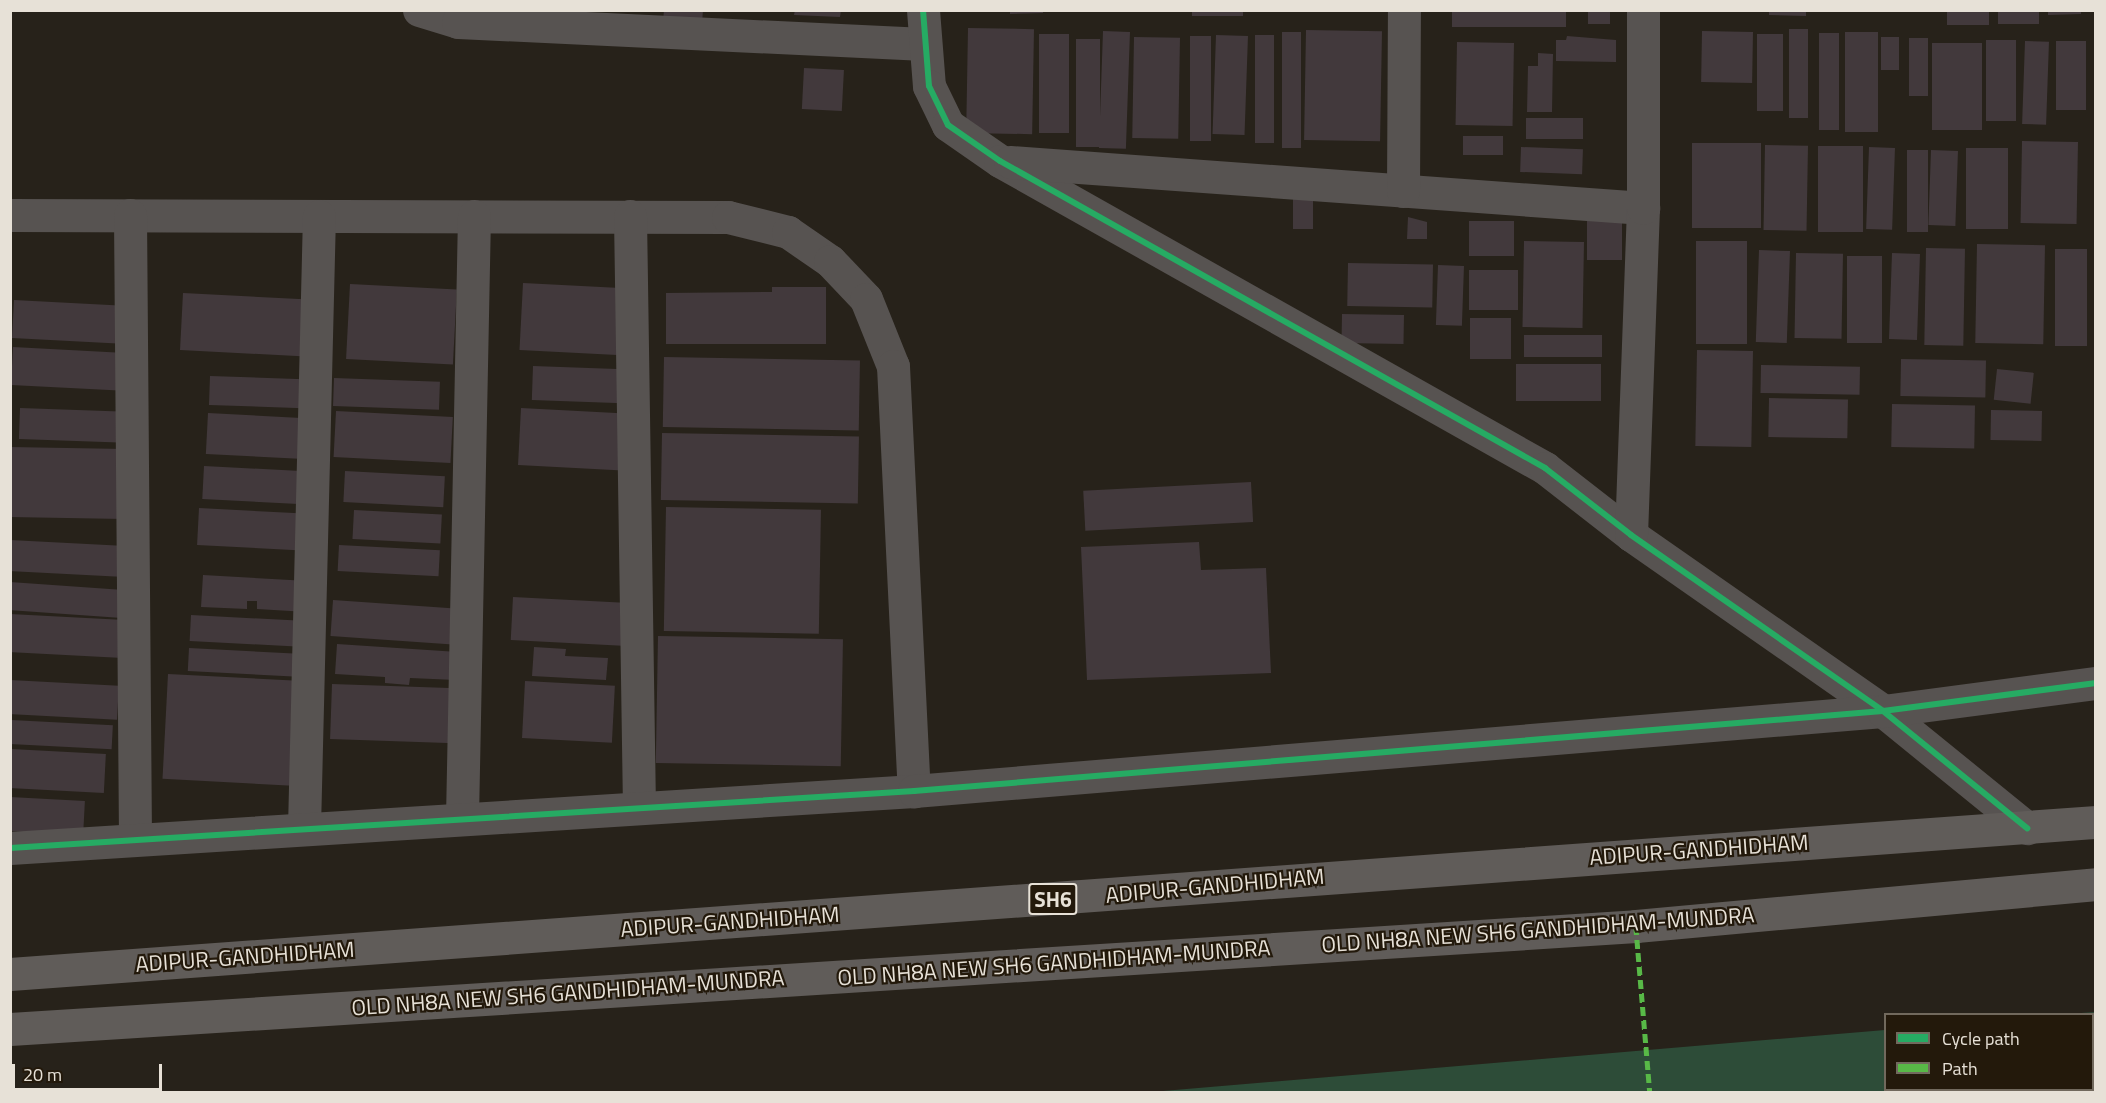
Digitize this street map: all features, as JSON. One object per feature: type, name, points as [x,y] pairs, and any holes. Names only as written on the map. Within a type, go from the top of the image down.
[{"type":"main road","name":"ADIPUR-GANDHIDHAM","points":[[10,974],[2096,822]]},
{"type":"main road","name":"OLD NH8A NEW SH6 GANDHIDHAM-MUNDRA","points":[[10,1029],[1636,926],[2096,884]]},
{"type":"street","points":[[419,10],[458,22],[924,44]]},
{"type":"street","points":[[923,10],[929,86],[948,125],[1000,162],[1545,468],[1631,535],[1882,711],[2027,828]]},
{"type":"street","points":[[1403,191],[1404,10]]},
{"type":"street","points":[[1631,535],[1643,208],[1643,10]]},
{"type":"street","points":[[1000,162],[1643,208]]},
{"type":"street","points":[[10,214],[728,217],[788,232],[830,261],[866,299],[893,366],[914,791]]},
{"type":"street","points":[[130,215],[135,839]]},
{"type":"street","points":[[304,828],[320,216]]},
{"type":"street","points":[[462,818],[474,216]]},
{"type":"street","points":[[630,216],[639,808]]},
{"type":"street","points":[[10,848],[914,791],[1882,711],[2096,683]]},
{"type":"green space","points":[[2095,1012],[2095,1092],[1151,1092],[1884,1030],[1884,1091],[2094,1091],[2094,1013],[2081,1013]]},
{"type":"building","points":[[664,10],[703,10],[702,24],[663,22]]},
{"type":"building","points":[[795,10],[841,10],[840,17],[794,15]]},
{"type":"building","points":[[1010,10],[1043,10],[1043,13],[1010,14]]},
{"type":"building","points":[[1192,10],[1243,10],[1243,16],[1192,16]]},
{"type":"building","points":[[1452,10],[1566,10],[1566,27],[1452,27]]},
{"type":"building","points":[[1588,10],[1610,10],[1610,24],[1588,24]]},
{"type":"building","points":[[1769,10],[1806,10],[1806,16],[1769,15]]},
{"type":"building","points":[[1947,10],[1989,10],[1989,25],[1947,25]]},
{"type":"building","points":[[1998,10],[2039,10],[2039,24],[1998,24]]},
{"type":"building","points":[[2048,10],[2081,10],[2081,14],[2048,15]]},
{"type":"building","points":[[968,28],[1034,29],[1032,134],[966,133]]},
{"type":"building","points":[[1789,29],[1808,29],[1808,118],[1789,118]]},
{"type":"building","points":[[1306,30],[1382,31],[1380,141],[1304,140]]},
{"type":"building","points":[[1103,31],[1130,32],[1126,149],[1099,148]]},
{"type":"building","points":[[1702,31],[1753,32],[1752,83],[1701,82]]},
{"type":"building","points":[[1282,32],[1301,32],[1301,148],[1282,148]]},
{"type":"building","points":[[1845,32],[1878,32],[1878,132],[1845,132]]},
{"type":"building","points":[[1819,33],[1839,33],[1839,130],[1819,130]]},
{"type":"building","points":[[1039,34],[1069,34],[1069,133],[1039,133]]},
{"type":"building","points":[[1757,34],[1783,34],[1783,111],[1757,111]]},
{"type":"building","points":[[1216,35],[1248,36],[1245,135],[1213,134]]},
{"type":"building","points":[[1255,35],[1274,35],[1274,143],[1255,143]]},
{"type":"building","points":[[1190,36],[1211,36],[1211,141],[1190,141]]},
{"type":"building","points":[[1567,36],[1616,40],[1616,62],[1556,61],[1556,40],[1566,40]]},
{"type":"building","points":[[1134,37],[1180,38],[1178,139],[1132,138]]},
{"type":"building","points":[[1881,37],[1899,37],[1899,70],[1881,70]]},
{"type":"building","points":[[1909,38],[1928,38],[1928,96],[1909,96]]},
{"type":"building","points":[[1076,39],[1100,39],[1100,147],[1076,147]]},
{"type":"building","points":[[1986,40],[2016,40],[2016,121],[1986,121]]},
{"type":"building","points":[[2025,41],[2049,42],[2046,125],[2022,124]]},
{"type":"building","points":[[2056,41],[2086,41],[2086,110],[2056,110]]},
{"type":"building","points":[[1457,42],[1514,43],[1513,126],[1456,125]]},
{"type":"building","points":[[1932,43],[1982,43],[1982,130],[1932,130]]},
{"type":"building","points":[[1538,53],[1553,54],[1552,112],[1527,112],[1528,66],[1538,66]]},
{"type":"building","points":[[804,68],[844,70],[842,111],[802,109]]},
{"type":"building","points":[[1526,118],[1583,118],[1583,139],[1526,139]]},
{"type":"building","points":[[1463,136],[1503,136],[1503,155],[1463,155]]},
{"type":"building","points":[[2022,141],[2078,142],[2077,224],[2021,223]]},
{"type":"building","points":[[1692,143],[1761,143],[1761,228],[1692,228]]},
{"type":"building","points":[[1765,145],[1808,146],[1807,231],[1764,230]]},
{"type":"building","points":[[1818,146],[1863,146],[1863,232],[1818,232]]},
{"type":"building","points":[[1521,147],[1583,149],[1582,174],[1520,172]]},
{"type":"building","points":[[1869,147],[1895,148],[1892,230],[1866,229]]},
{"type":"building","points":[[1966,148],[2008,148],[2008,229],[1966,229]]},
{"type":"building","points":[[1907,150],[1928,150],[1928,232],[1907,232]]},
{"type":"building","points":[[1931,150],[1958,151],[1955,226],[1928,225]]},
{"type":"building","points":[[1293,196],[1313,196],[1313,229],[1293,229]]},
{"type":"building","points":[[1408,217],[1427,222],[1427,239],[1407,239]]},
{"type":"building","points":[[1587,218],[1622,218],[1622,260],[1587,260]]},
{"type":"building","points":[[1469,221],[1514,221],[1514,256],[1469,256]]},
{"type":"building","points":[[1524,241],[1584,242],[1582,328],[1522,327]]},
{"type":"building","points":[[1696,241],[1747,241],[1747,344],[1696,344]]},
{"type":"building","points":[[1977,244],[2045,245],[2043,344],[1975,343]]},
{"type":"building","points":[[1926,248],[1965,249],[1963,346],[1924,345]]},
{"type":"building","points":[[2055,249],[2087,249],[2087,346],[2055,346]]},
{"type":"building","points":[[1759,250],[1790,251],[1787,343],[1756,342]]},
{"type":"building","points":[[1796,253],[1843,254],[1842,339],[1795,338]]},
{"type":"building","points":[[1892,253],[1920,254],[1917,340],[1889,339]]},
{"type":"building","points":[[1847,256],[1882,256],[1882,343],[1847,343]]},
{"type":"building","points":[[1348,263],[1433,264],[1432,307],[1347,306]]},
{"type":"building","points":[[1438,265],[1464,266],[1462,326],[1436,325]]},
{"type":"building","points":[[1469,270],[1518,270],[1518,310],[1469,310]]},
{"type":"building","points":[[523,283],[640,289],[636,356],[519,350]]},
{"type":"building","points":[[350,284],[457,290],[453,364],[346,359]]},
{"type":"building","points":[[772,287],[826,287],[826,344],[666,344],[666,293],[772,292]]},
{"type":"building","points":[[183,293],[309,300],[306,357],[180,350]]},
{"type":"building","points":[[14,300],[124,306],[122,344],[12,338]]},
{"type":"building","points":[[1342,314],[1404,315],[1403,344],[1341,343]]},
{"type":"building","points":[[1470,318],[1511,318],[1511,359],[1470,359]]},
{"type":"building","points":[[1524,335],[1602,335],[1602,357],[1524,357]]},
{"type":"building","points":[[13,347],[121,353],[119,391],[11,385]]},
{"type":"building","points":[[1697,350],[1753,351],[1751,447],[1695,446]]},
{"type":"building","points":[[664,357],[860,360],[859,430],[663,427]]},
{"type":"building","points":[[1901,359],[1986,360],[1985,397],[1900,396]]},
{"type":"building","points":[[1516,364],[1601,364],[1601,401],[1516,401]]},
{"type":"building","points":[[1761,365],[1860,367],[1859,395],[1761,393]]},
{"type":"building","points":[[533,366],[624,369],[623,403],[532,400]]},
{"type":"building","points":[[1997,369],[2034,373],[2031,404],[1994,400]]},
{"type":"building","points":[[210,376],[304,379],[303,408],[209,405]]},
{"type":"building","points":[[334,378],[440,382],[439,410],[333,406]]},
{"type":"building","points":[[1769,398],[1848,399],[1847,438],[1768,437]]},
{"type":"building","points":[[1892,404],[1975,405],[1974,448],[1891,447]]},
{"type":"building","points":[[20,408],[127,412],[126,443],[19,439]]},
{"type":"building","points":[[521,408],[635,414],[632,471],[518,465]]},
{"type":"building","points":[[1991,410],[2042,411],[2041,441],[1990,440]]},
{"type":"building","points":[[336,411],[453,417],[450,463],[334,457]]},
{"type":"building","points":[[208,413],[306,418],[304,459],[206,454]]},
{"type":"building","points":[[662,433],[859,436],[858,503],[661,500]]},
{"type":"building","points":[[10,447],[125,449],[124,519],[10,517]]},
{"type":"building","points":[[204,466],[315,472],[313,505],[202,499]]},
{"type":"building","points":[[345,471],[445,476],[443,507],[343,502]]},
{"type":"building","points":[[1251,482],[1253,522],[1085,531],[1083,491]]},
{"type":"building","points":[[666,507],[821,510],[819,634],[664,631]]},
{"type":"building","points":[[199,508],[309,514],[307,551],[197,545]]},
{"type":"building","points":[[354,510],[442,515],[440,544],[352,539]]},
{"type":"building","points":[[10,540],[131,546],[129,577],[10,571]]},
{"type":"building","points":[[1199,542],[1201,570],[1266,568],[1271,673],[1087,680],[1081,547]]},
{"type":"building","points":[[339,545],[440,550],[439,576],[338,571]]},
{"type":"building","points":[[203,575],[308,581],[307,612],[257,609],[257,601],[247,601],[247,609],[201,607]]},
{"type":"building","points":[[10,582],[124,590],[122,618],[10,610]]},
{"type":"building","points":[[513,597],[634,603],[632,646],[511,640]]},
{"type":"building","points":[[333,600],[459,609],[456,645],[330,636]]},
{"type":"building","points":[[10,614],[120,620],[118,658],[10,652]]},
{"type":"building","points":[[191,615],[302,621],[300,647],[190,641]]},
{"type":"building","points":[[658,636],[843,639],[841,766],[656,763]]},
{"type":"building","points":[[337,644],[458,652],[456,680],[410,678],[409,685],[385,683],[385,677],[335,674]]},
{"type":"building","points":[[534,647],[566,649],[565,656],[608,658],[606,680],[532,676]]},
{"type":"building","points":[[189,648],[309,654],[308,677],[188,671]]},
{"type":"building","points":[[168,674],[303,681],[297,786],[163,779]]},
{"type":"building","points":[[10,680],[119,686],[117,720],[10,714]]},
{"type":"building","points":[[525,681],[615,686],[612,743],[522,738]]},
{"type":"building","points":[[332,684],[464,689],[462,744],[330,739]]},
{"type":"building","points":[[11,720],[113,725],[112,749],[10,744]]},
{"type":"building","points":[[11,749],[106,754],[104,793],[10,788]]},
{"type":"building","points":[[10,797],[85,801],[83,835],[10,831]]},
{"type":"marked path","points":[[1636,926],[1650,1092]]},
{"type":"cycle path","points":[[923,10],[929,86],[948,125],[1000,161],[1545,468],[1631,535],[1883,711],[2027,828]]},
{"type":"cycle path","points":[[10,848],[914,791],[1883,711],[2096,683]]}]
